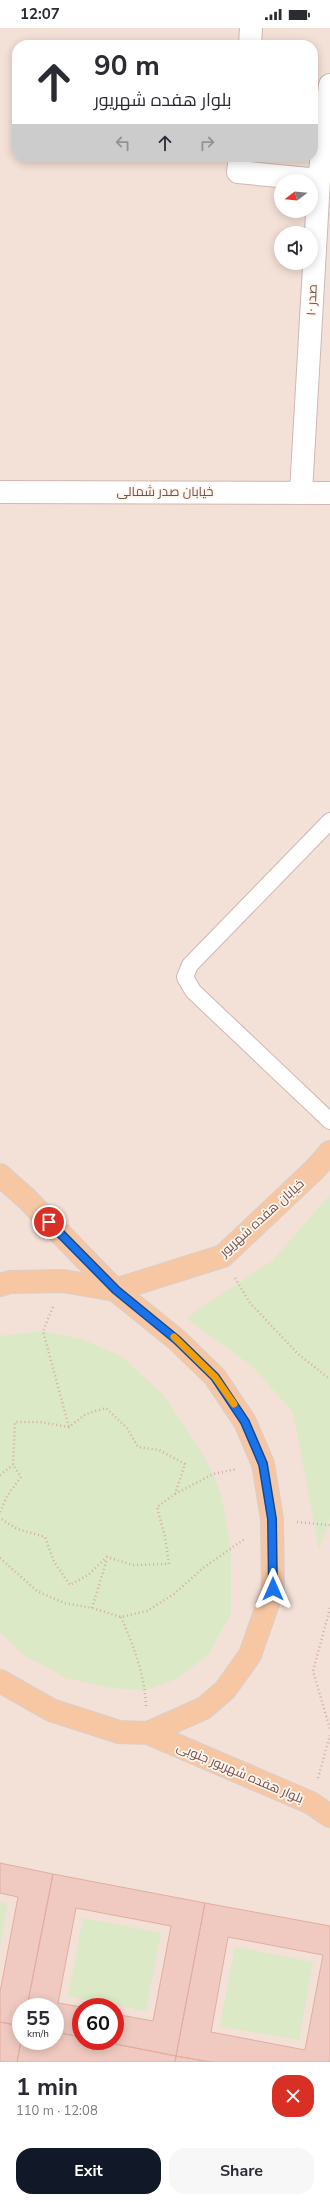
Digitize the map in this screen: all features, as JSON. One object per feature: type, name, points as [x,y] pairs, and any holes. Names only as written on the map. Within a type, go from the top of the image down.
[{"type":"main road","name":"خیابان هفده شهریور","points":[[116,1290],[223,1256],[316,1168],[330,1152]]},
{"type":"main road","points":[[0,1175],[27,1199],[116,1290],[177,1340],[215,1377],[245,1422],[263,1464],[272,1519],[273,1589],[250,1655],[225,1690],[204,1708],[148,1733],[119,1732],[51,1710],[0,1680]]},
{"type":"main road","points":[[0,1284],[10,1282],[63,1281],[116,1290]]},
{"type":"main road","name":"بلوار هفده شهریور جنوبی","points":[[148,1733],[321,1805],[330,1816]]},
{"type":"street","points":[[250,40],[251,28]]},
{"type":"street","name":"صدر ۱۰","points":[[318,180],[330,85]]},
{"type":"street","points":[[239,164],[288,174]]},
{"type":"street","name":"صدر ۱۰","points":[[301,492],[316,218]]},
{"type":"street","name":"خیابان صدر شمالی","points":[[0,492],[330,493]]},
{"type":"lane","points":[[330,821],[190,965],[185,977],[193,991],[330,1121]]},
{"type":"path","points":[[223,1256],[250,1303],[298,1354],[330,1379]]},
{"type":"path","points":[[63,1281],[43,1331],[69,1427]]},
{"type":"path","points":[[0,1512],[7,1496],[21,1477],[14,1465],[15,1422],[40,1422],[69,1427],[86,1414],[106,1408],[127,1428],[138,1448],[159,1450],[184,1464],[175,1494]]},
{"type":"path","points":[[108,1557],[133,1565],[169,1564],[165,1537],[157,1508],[175,1494],[213,1474],[263,1464]]},
{"type":"path","points":[[0,1475],[14,1465]]},
{"type":"path","points":[[0,1518],[17,1529],[45,1538],[54,1562],[70,1585],[88,1575],[108,1557]]},
{"type":"path","points":[[0,1558],[37,1591],[64,1603],[92,1608],[121,1616],[147,1612],[174,1594],[203,1568],[272,1519],[330,1525]]},
{"type":"path","points":[[92,1608],[108,1557]]},
{"type":"path","points":[[330,1608],[313,1671],[330,1729]]},
{"type":"path","points":[[121,1616],[135,1651],[146,1690],[148,1733]]},
{"type":"path","points":[[321,1805],[330,1736]]},
{"type":"shaded area","points":[[0,28],[330,28],[330,2062],[0,2062]]},
{"type":"green space","points":[[330,1195],[330,1518],[319,1549],[293,1412],[252,1366],[186,1318],[272,1261]]},
{"type":"green space","points":[[43,1331],[81,1339],[123,1357],[165,1397],[198,1447],[213,1474],[222,1498],[231,1549],[231,1614],[208,1655],[176,1679],[146,1690],[112,1688],[66,1678],[23,1654],[0,1633],[0,1336]]},
{"type":"green space","points":[[0,1902],[8,1904],[0,1947]]},
{"type":"green space","points":[[83,1918],[161,1933],[146,2011],[124,2007],[124,1998],[78,1998],[68,1996]]},
{"type":"green space","points":[[235,1947],[313,1962],[299,2040],[220,2026]]},
{"type":"building","points":[[0,1863],[53,1874],[29,1998],[12,1998],[12,2024],[0,2022],[0,1992],[18,1897],[0,1893]]},
{"type":"building","points":[[53,1874],[205,1903],[176,2056],[124,2046],[124,2016],[153,2021],[171,1926],[76,1908],[59,1998],[29,1998]]},
{"type":"building","points":[[205,1903],[330,1926],[330,2062],[210,2062],[176,2056]],"holes":[[[228,1937],[323,1955],[305,2050],[211,2032]]]},
{"type":"building","points":[[64,2004],[72,2005],[72,2035],[64,2034]]},
{"type":"building","points":[[0,2022],[12,2024],[12,2050],[19,2050],[17,2062],[0,2062]]},
{"type":"building","points":[[64,2034],[72,2035],[72,2050],[124,2050],[124,2046],[176,2056],[175,2062],[17,2062],[19,2050],[64,2050]]},
{"type":"building","points":[[176,2056],[210,2062],[175,2062]]},
{"type":"slow traffic","points":[[174,1337],[215,1377],[234,1404]]},
{"type":"route","points":[[49,1222],[116,1290],[177,1340],[215,1377],[245,1422],[263,1464],[272,1519],[273,1589]]}]
